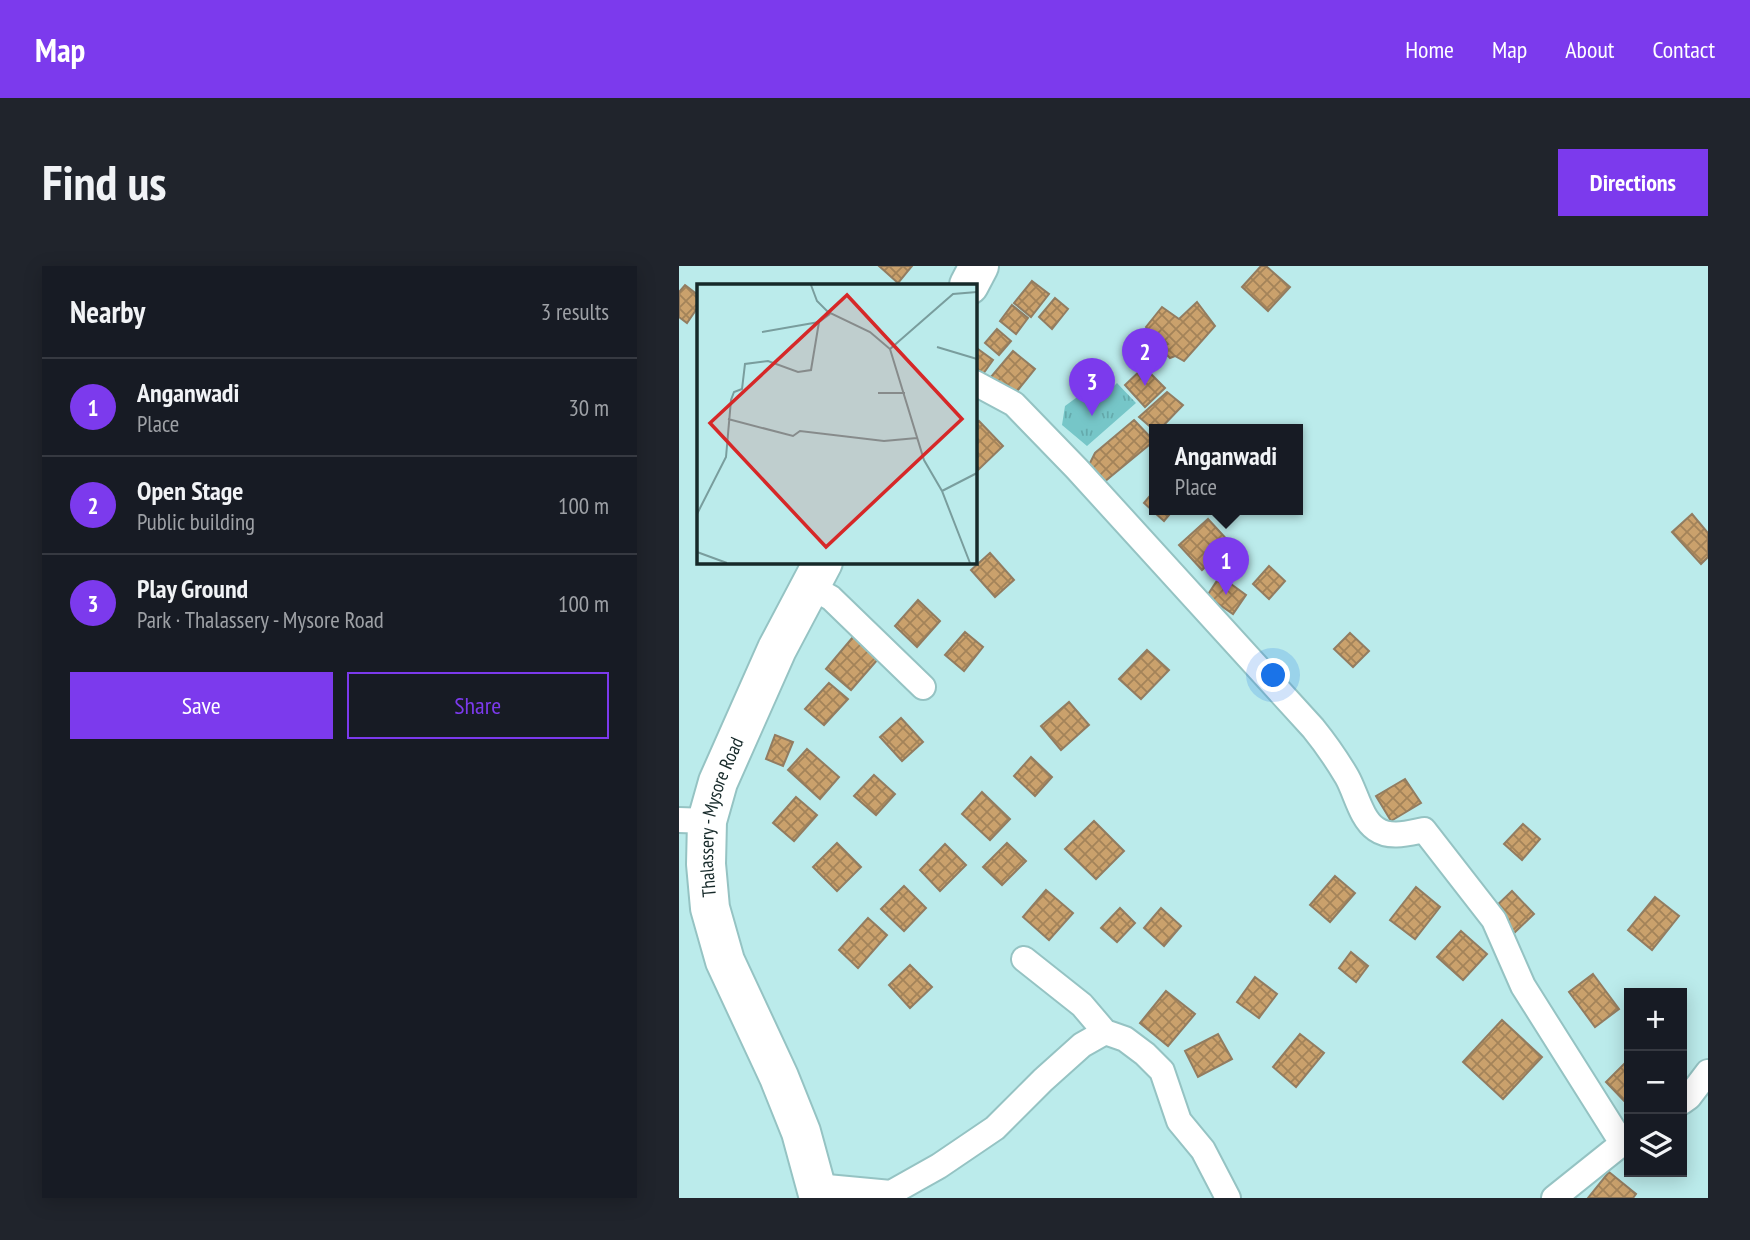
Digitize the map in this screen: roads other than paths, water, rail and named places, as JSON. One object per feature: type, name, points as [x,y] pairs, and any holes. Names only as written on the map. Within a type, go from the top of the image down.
[{"type":"main road","points":[[970,284],[979,266]]},
{"type":"main road","name":"Thalassery - Mysore Road","points":[[817,574],[777,649],[718,782],[693,821],[706,864],[710,908],[725,961],[779,1077],[801,1132],[818,1192]]},
{"type":"street","points":[[977,384],[1014,404],[1077,469],[1313,728],[1332,752],[1363,812],[1376,829],[1392,835],[1424,830],[1494,920],[1523,986],[1624,1137]]},
{"type":"street","points":[[817,574],[831,598],[923,687]]},
{"type":"street","points":[[1024,959],[1081,1005],[1105,1032],[1125,1040],[1162,1071],[1179,1121],[1203,1150],[1228,1198]]},
{"type":"street","points":[[818,1192],[893,1195],[995,1128],[1082,1045],[1105,1032]]},
{"type":"street","points":[[1687,1098],[1708,1072]]},
{"type":"street","points":[[1554,1198],[1624,1142]]},
{"type":"place","name":"Open Stage","points":[[1145,386]]},
{"type":"place","name":"Play Ground","points":[[1092,416]]},
{"type":"place","name":"Anganwadi","points":[[1226,595]]}]
